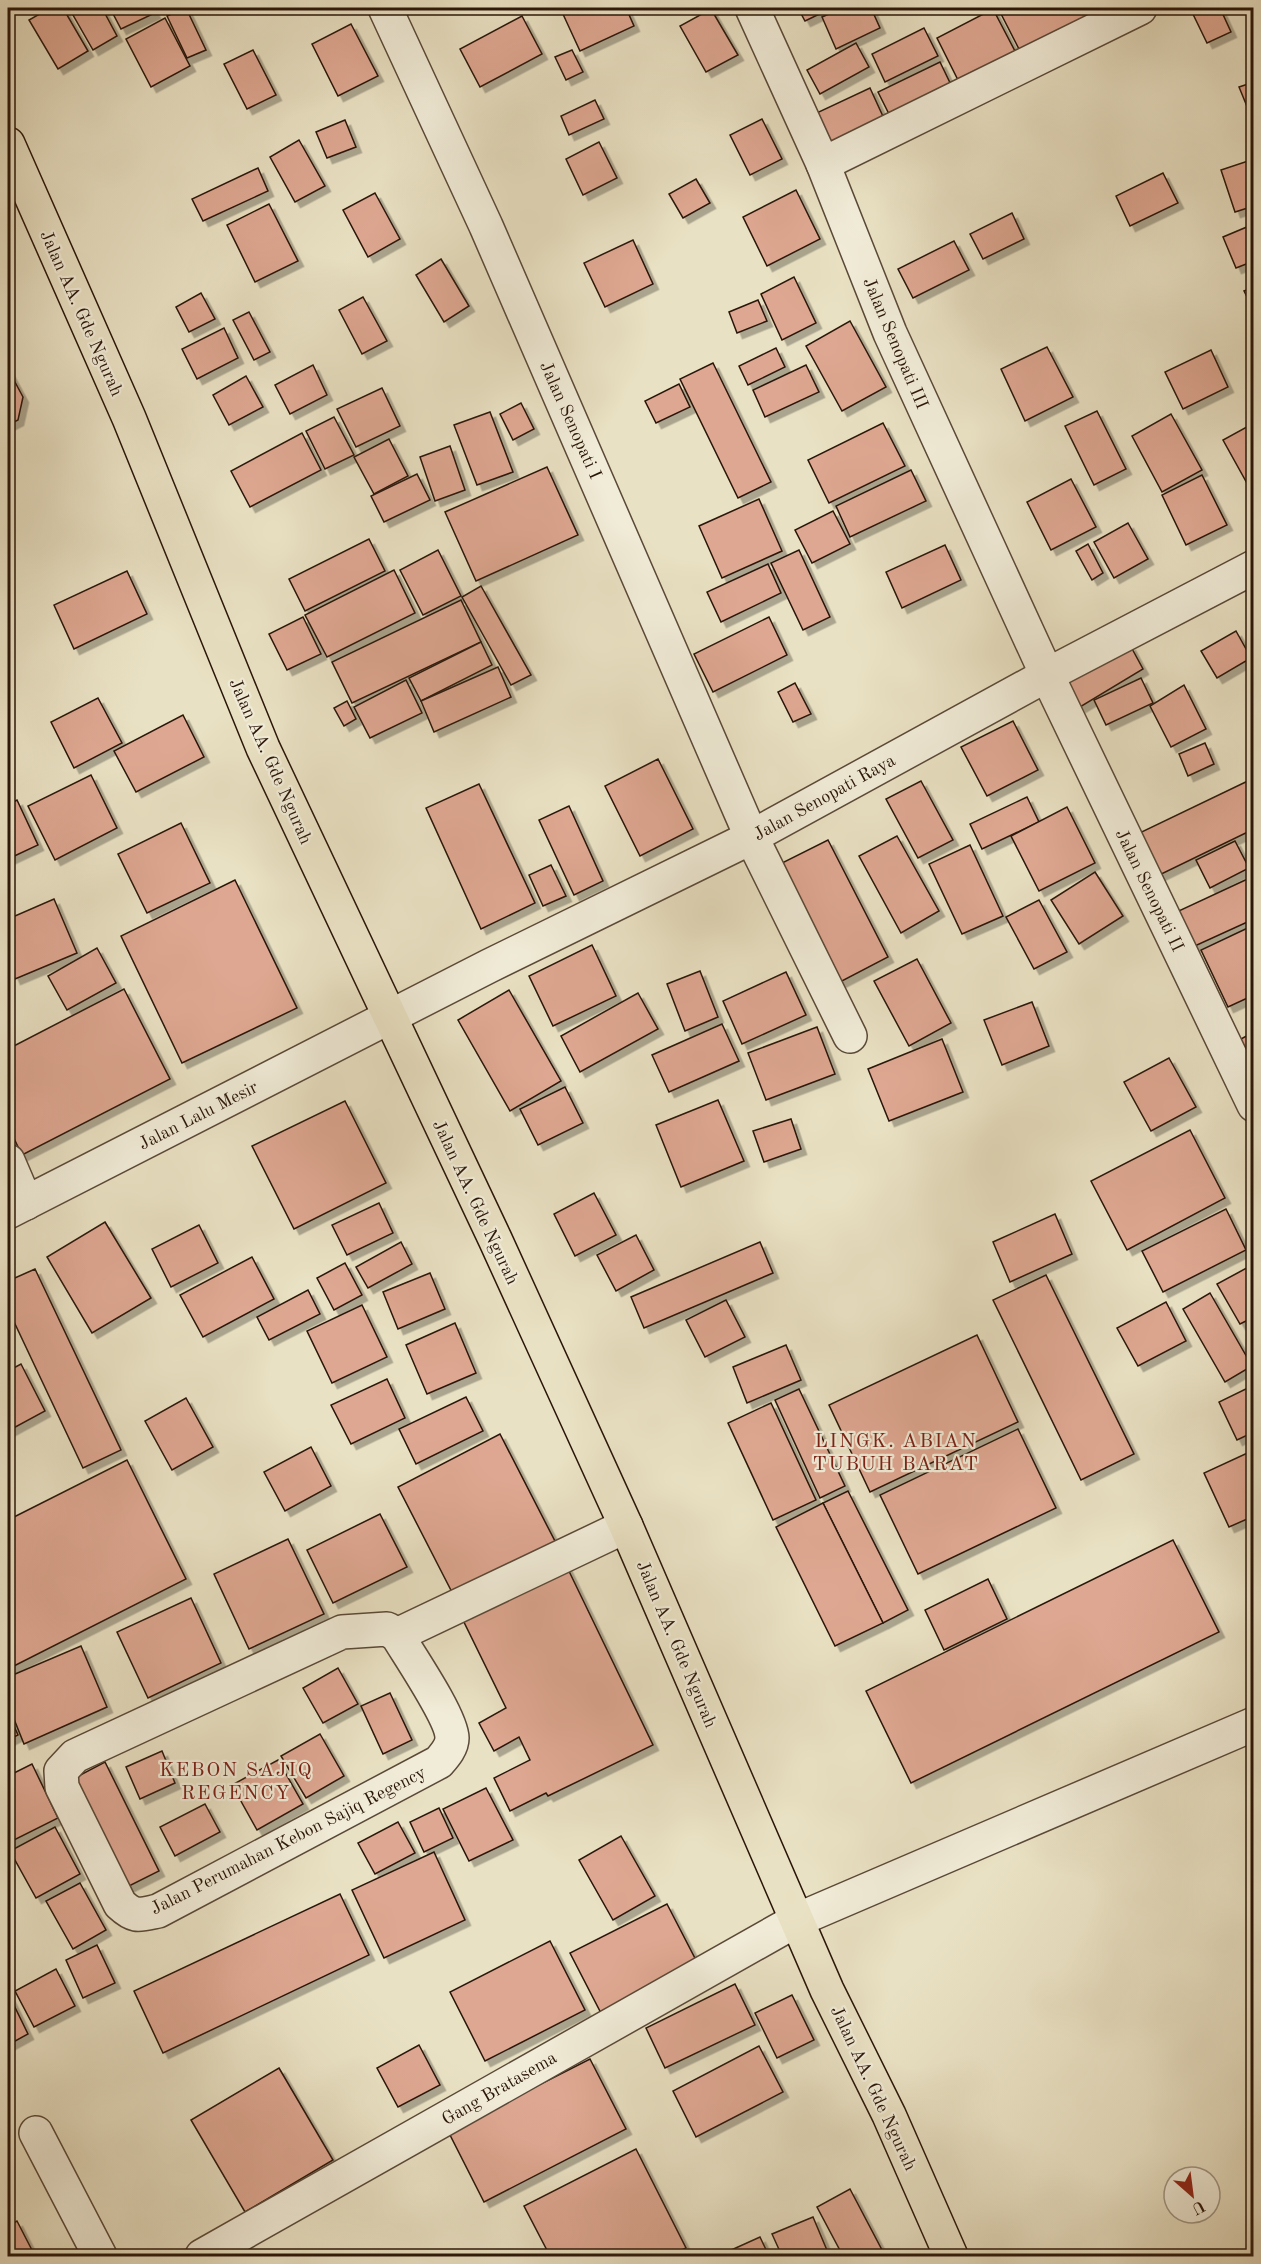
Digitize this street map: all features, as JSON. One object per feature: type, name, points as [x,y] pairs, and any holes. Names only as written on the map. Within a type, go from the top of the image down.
[{"type":"main road","name":"Jalan AA. Gde Ngurah","points":[[8,144],[129,418],[263,748],[490,1228],[626,1526],[827,1989],[889,2115],[951,2256]]},
{"type":"street","name":"Jalan Senopati I","points":[[385,8],[491,237],[751,836],[850,1036]]},
{"type":"street","name":"Jalan Senopati III","points":[[752,8],[823,164],[890,333],[1047,675]]},
{"type":"street","points":[[823,164],[1140,8]]},
{"type":"street","name":"Jalan Senopati Raya","points":[[389,1017],[751,836],[1047,675],[1254,567]]},
{"type":"street","name":"Jalan Senopati II","points":[[1047,675],[1254,1105]]},
{"type":"street","name":"Jalan Lalu Mesir","points":[[16,1208],[389,1017]]},
{"type":"street","points":[[8,1161],[16,1208]]},
{"type":"street","points":[[398,1635],[626,1526]]},
{"type":"street","name":"Jalan Perumahan Kebon Sajiq Regency","points":[[387,1629],[398,1635],[446,1718],[452,1738],[447,1753],[439,1762],[158,1911],[139,1916],[130,1914],[120,1904],[62,1787],[61,1771],[66,1764],[75,1756],[342,1632],[387,1629]]},
{"type":"street","name":"Gang Bratasema","points":[[202,2256],[797,1920],[1254,1724]]},
{"type":"street","points":[[36,2133],[100,2256]]},
{"type":"building","points":[[50,8],[63,8],[88,51],[58,69],[29,20]]},
{"type":"building","points":[[69,8],[102,8],[117,36],[93,50]]},
{"type":"building","points":[[110,8],[152,8],[155,13],[121,29]]},
{"type":"building","points":[[186,8],[206,50],[187,58],[167,16]]},
{"type":"building","points":[[572,8],[626,8],[634,26],[580,51],[562,12]]},
{"type":"building","points":[[798,8],[832,8],[805,21]]},
{"type":"building","points":[[843,8],[871,8],[880,28],[836,49],[822,17]]},
{"type":"building","points":[[998,8],[1109,8],[1021,53]]},
{"type":"building","points":[[1190,8],[1220,8],[1231,32],[1207,43]]},
{"type":"building","points":[[711,9],[738,55],[706,72],[680,26]]},
{"type":"building","points":[[993,9],[1017,55],[960,84],[937,38]]},
{"type":"building","points":[[522,16],[542,54],[480,87],[460,49]]},
{"type":"building","points":[[165,18],[190,66],[151,87],[126,39]]},
{"type":"building","points":[[351,24],[378,76],[338,96],[312,44]]},
{"type":"building","points":[[924,28],[938,56],[885,82],[872,54]]},
{"type":"building","points":[[856,43],[869,67],[820,94],[807,70]]},
{"type":"building","points":[[253,50],[276,95],[247,109],[224,64]]},
{"type":"building","points":[[572,50],[583,72],[566,80],[555,57]]},
{"type":"building","points":[[940,62],[953,89],[891,118],[878,92]]},
{"type":"building","points":[[1254,82],[1254,120],[1253,121],[1239,87]]},
{"type":"building","points":[[870,88],[886,123],[824,152],[808,117]]},
{"type":"building","points":[[595,100],[604,119],[569,135],[561,116]]},
{"type":"building","points":[[762,119],[782,159],[750,175],[730,135]]},
{"type":"building","points":[[345,120],[356,147],[327,158],[316,132]]},
{"type":"building","points":[[299,140],[325,186],[295,202],[270,157]]},
{"type":"building","points":[[599,142],[617,178],[583,195],[566,159]]},
{"type":"building","points":[[1254,159],[1254,206],[1235,212],[1221,170]]},
{"type":"building","points":[[258,168],[268,191],[203,221],[192,199]]},
{"type":"building","points":[[1163,173],[1178,203],[1130,226],[1116,196]]},
{"type":"building","points":[[696,179],[710,203],[683,218],[669,194]]},
{"type":"building","points":[[796,190],[820,239],[767,266],[743,217]]},
{"type":"building","points":[[375,193],[400,239],[368,257],[343,210]]},
{"type":"building","points":[[269,204],[298,261],[255,282],[227,225]]},
{"type":"building","points":[[1012,213],[1024,239],[983,259],[970,234]]},
{"type":"building","points":[[1254,224],[1254,261],[1236,268],[1223,237]]},
{"type":"building","points":[[633,240],[653,284],[605,307],[584,263]]},
{"type":"building","points":[[954,241],[969,270],[913,298],[898,269]]},
{"type":"building","points":[[441,259],[469,306],[444,322],[416,275]]},
{"type":"building","points":[[794,277],[816,323],[782,340],[761,294]]},
{"type":"building","points":[[1254,287],[1254,311],[1244,291]]},
{"type":"building","points":[[201,293],[215,319],[189,332],[176,307]]},
{"type":"building","points":[[363,297],[387,341],[362,354],[339,310]]},
{"type":"building","points":[[758,300],[767,321],[737,333],[729,312]]},
{"type":"building","points":[[249,312],[270,352],[254,360],[233,320]]},
{"type":"building","points":[[850,321],[886,387],[842,411],[806,346]]},
{"type":"building","points":[[224,328],[238,358],[197,379],[182,349]]},
{"type":"building","points":[[1047,347],[1073,397],[1025,421],[1001,369]]},
{"type":"building","points":[[776,348],[785,367],[748,385],[739,366]]},
{"type":"building","points":[[1211,350],[1228,387],[1183,409],[1165,372]]},
{"type":"building","points":[[713,363],[771,482],[738,498],[680,379]]},
{"type":"building","points":[[313,365],[327,395],[290,414],[275,385]]},
{"type":"building","points":[[806,365],[819,392],[765,417],[753,390]]},
{"type":"building","points":[[8,369],[23,397],[18,420],[8,425]]},
{"type":"building","points":[[246,376],[263,407],[229,425],[213,395]]},
{"type":"building","points":[[679,384],[690,407],[656,423],[645,401]]},
{"type":"building","points":[[382,388],[400,426],[356,447],[337,409]]},
{"type":"building","points":[[521,403],[534,429],[513,440],[500,414]]},
{"type":"building","points":[[1097,411],[1126,469],[1094,485],[1065,426]]},
{"type":"building","points":[[490,412],[513,472],[477,485],[454,425]]},
{"type":"building","points":[[1171,414],[1202,470],[1162,492],[1132,436]]},
{"type":"building","points":[[334,417],[354,455],[325,469],[306,431]]},
{"type":"building","points":[[883,423],[905,466],[829,503],[808,460]]},
{"type":"building","points":[[1254,423],[1254,493],[1253,494],[1223,440]]},
{"type":"building","points":[[302,433],[321,470],[250,507],[231,471]]},
{"type":"building","points":[[389,439],[408,476],[374,494],[354,457]]},
{"type":"building","points":[[450,446],[465,490],[435,501],[420,457]]},
{"type":"building","points":[[547,467],[578,535],[476,581],[445,512]]},
{"type":"building","points":[[911,470],[926,501],[850,537],[836,506]]},
{"type":"building","points":[[417,474],[430,500],[384,522],[371,496]]},
{"type":"building","points":[[1202,475],[1227,525],[1186,545],[1162,495]]},
{"type":"building","points":[[1071,479],[1096,527],[1051,550],[1027,502]]},
{"type":"building","points":[[759,499],[782,551],[722,578],[699,526]]},
{"type":"building","points":[[833,511],[850,544],[812,563],[795,530]]},
{"type":"building","points":[[1128,523],[1148,559],[1114,578],[1094,542]]},
{"type":"building","points":[[369,539],[385,571],[305,611],[289,579]]},
{"type":"building","points":[[1088,544],[1103,573],[1092,580],[1076,551]]},
{"type":"building","points":[[945,545],[961,580],[902,608],[886,572]]},
{"type":"building","points":[[438,550],[461,596],[423,615],[400,570]]},
{"type":"building","points":[[799,550],[830,617],[803,630],[771,563]]},
{"type":"building","points":[[768,564],[781,593],[721,622],[707,592]]},
{"type":"building","points":[[394,570],[415,613],[327,657],[305,615]]},
{"type":"building","points":[[127,571],[147,614],[74,649],[54,605]]},
{"type":"building","points":[[481,586],[531,675],[511,685],[462,597]]},
{"type":"building","points":[[461,600],[481,642],[352,703],[332,662]]},
{"type":"building","points":[[303,617],[321,654],[287,670],[269,634]]},
{"type":"building","points":[[769,617],[787,655],[713,692],[694,654]]},
{"type":"building","points":[[1236,631],[1251,658],[1217,678],[1201,651]]},
{"type":"building","points":[[481,642],[492,665],[421,701],[409,678]]},
{"type":"building","points":[[1130,645],[1143,669],[1080,707],[1066,684]]},
{"type":"building","points":[[498,667],[511,697],[434,732],[421,701]]},
{"type":"building","points":[[1141,678],[1153,703],[1106,725],[1094,700]]},
{"type":"building","points":[[406,680],[422,713],[370,738],[354,707]]},
{"type":"building","points":[[795,683],[811,714],[793,722],[778,692]]},
{"type":"building","points":[[1184,685],[1206,729],[1171,747],[1150,706]]},
{"type":"building","points":[[98,698],[122,743],[74,768],[51,722]]},
{"type":"building","points":[[347,701],[356,719],[344,726],[334,708]]},
{"type":"building","points":[[183,715],[204,757],[136,792],[114,751]]},
{"type":"building","points":[[1013,721],[1038,770],[987,796],[961,747]]},
{"type":"building","points":[[1205,743],[1214,764],[1188,776],[1179,754]]},
{"type":"building","points":[[658,759],[693,829],[640,856],[605,786]]},
{"type":"building","points":[[91,775],[117,828],[55,860],[28,806]]},
{"type":"building","points":[[1254,778],[1254,829],[1149,880],[1129,838]]},
{"type":"building","points":[[921,781],[953,840],[918,858],[886,799]]},
{"type":"building","points":[[479,784],[535,903],[481,929],[426,808]]},
{"type":"building","points":[[1027,797],[1039,822],[982,849],[970,824]]},
{"type":"building","points":[[17,800],[38,845],[8,859],[8,805]]},
{"type":"building","points":[[569,806],[603,881],[574,895],[539,820]]},
{"type":"building","points":[[1067,807],[1095,863],[1039,891],[1011,836]]},
{"type":"building","points":[[181,823],[210,883],[147,913],[118,854]]},
{"type":"building","points":[[897,836],[939,911],[901,933],[859,856]]},
{"type":"building","points":[[828,840],[888,957],[840,982],[780,864]]},
{"type":"building","points":[[1235,841],[1249,868],[1210,888],[1196,860]]},
{"type":"building","points":[[970,845],[1003,916],[962,934],[929,864]]},
{"type":"building","points":[[551,865],[566,896],[543,906],[529,875]]},
{"type":"building","points":[[1095,872],[1123,916],[1079,944],[1051,900]]},
{"type":"building","points":[[1254,876],[1254,919],[1186,950],[1170,915]]},
{"type":"building","points":[[235,880],[297,1008],[182,1063],[121,936]]},
{"type":"building","points":[[54,899],[77,953],[15,979],[8,962],[8,919]]},
{"type":"building","points":[[1039,900],[1067,952],[1034,969],[1006,917]]},
{"type":"building","points":[[1254,925],[1254,995],[1228,1007],[1201,950]]},
{"type":"building","points":[[592,945],[616,996],[553,1026],[529,976]]},
{"type":"building","points":[[97,948],[116,983],[67,1010],[48,976]]},
{"type":"building","points":[[917,959],[951,1023],[909,1046],[874,981]]},
{"type":"building","points":[[700,971],[718,1017],[685,1031],[667,984]]},
{"type":"building","points":[[786,972],[806,1015],[742,1044],[723,1001]]},
{"type":"building","points":[[124,989],[170,1079],[22,1155],[8,1126],[8,1049]]},
{"type":"building","points":[[509,990],[561,1081],[510,1111],[458,1020]]},
{"type":"building","points":[[638,993],[658,1029],[580,1072],[561,1036]]},
{"type":"building","points":[[1032,1002],[1049,1046],[1002,1065],[984,1020]]},
{"type":"building","points":[[722,1024],[739,1061],[669,1092],[652,1055]]},
{"type":"building","points":[[817,1027],[835,1074],[766,1100],[748,1053]]},
{"type":"building","points":[[1254,1032],[1254,1072],[1237,1041]]},
{"type":"building","points":[[942,1039],[963,1092],[889,1121],[868,1069]]},
{"type":"building","points":[[1169,1058],[1196,1107],[1151,1131],[1124,1082]]},
{"type":"building","points":[[565,1087],[583,1123],[538,1145],[520,1109]]},
{"type":"building","points":[[718,1100],[744,1161],[681,1187],[656,1125]]},
{"type":"building","points":[[345,1101],[386,1183],[294,1229],[252,1146]]},
{"type":"building","points":[[791,1119],[801,1149],[764,1162],[753,1131]]},
{"type":"building","points":[[1190,1130],[1225,1198],[1127,1250],[1091,1181]]},
{"type":"building","points":[[594,1193],[616,1235],[575,1256],[554,1214]]},
{"type":"building","points":[[379,1203],[393,1233],[347,1255],[332,1225]]},
{"type":"building","points":[[1226,1209],[1246,1250],[1163,1292],[1142,1251]]},
{"type":"building","points":[[1055,1214],[1072,1254],[1010,1282],[993,1242]]},
{"type":"building","points":[[105,1222],[151,1298],[92,1333],[47,1257]]},
{"type":"building","points":[[199,1225],[218,1263],[171,1287],[152,1249]]},
{"type":"building","points":[[636,1235],[654,1270],[616,1291],[597,1255]]},
{"type":"building","points":[[401,1242],[412,1264],[368,1288],[356,1267]]},
{"type":"building","points":[[760,1242],[773,1273],[644,1328],[631,1297]]},
{"type":"building","points":[[252,1257],[274,1299],[203,1337],[180,1295]]},
{"type":"building","points":[[345,1263],[362,1295],[334,1310],[317,1278]]},
{"type":"building","points":[[1254,1264],[1254,1317],[1240,1324],[1217,1284]]},
{"type":"building","points":[[35,1269],[121,1450],[83,1468],[8,1309],[8,1281]]},
{"type":"building","points":[[430,1273],[445,1309],[398,1329],[383,1292]]},
{"type":"building","points":[[1046,1275],[1134,1454],[1081,1480],[993,1300]]},
{"type":"building","points":[[308,1290],[320,1314],[269,1340],[257,1317]]},
{"type":"building","points":[[1210,1293],[1252,1366],[1225,1382],[1183,1309]]},
{"type":"building","points":[[726,1300],[745,1337],[705,1357],[686,1320]]},
{"type":"building","points":[[1166,1302],[1186,1341],[1138,1366],[1117,1328]]},
{"type":"building","points":[[362,1305],[387,1357],[332,1383],[307,1331]]},
{"type":"building","points":[[455,1323],[476,1373],[427,1394],[406,1345]]},
{"type":"building","points":[[977,1335],[1018,1422],[870,1492],[829,1405]]},
{"type":"building","points":[[786,1345],[801,1380],[747,1403],[733,1367]]},
{"type":"building","points":[[21,1364],[45,1411],[8,1431],[8,1371]]},
{"type":"building","points":[[387,1379],[405,1418],[351,1444],[331,1405]]},
{"type":"building","points":[[1254,1385],[1254,1432],[1237,1440],[1219,1402]]},
{"type":"building","points":[[799,1389],[845,1486],[820,1498],[775,1400]]},
{"type":"building","points":[[466,1397],[483,1431],[416,1464],[399,1429]]},
{"type":"building","points":[[186,1398],[213,1447],[172,1470],[145,1421]]},
{"type":"building","points":[[771,1403],[816,1500],[773,1520],[728,1423]]},
{"type":"building","points":[[1018,1429],[1056,1508],[918,1574],[880,1495]]},
{"type":"building","points":[[500,1434],[558,1547],[456,1600],[398,1487]]},
{"type":"building","points":[[311,1447],[331,1486],[285,1511],[264,1472]]},
{"type":"building","points":[[1254,1450],[1254,1516],[1229,1527],[1204,1473]]},
{"type":"building","points":[[127,1460],[186,1579],[8,1669],[8,1520]]},
{"type":"building","points":[[848,1491],[908,1610],[883,1623],[823,1503]]},
{"type":"building","points":[[823,1503],[883,1623],[835,1646],[776,1527]]},
{"type":"building","points":[[380,1514],[407,1567],[333,1603],[307,1550]]},
{"type":"building","points":[[288,1539],[324,1614],[249,1649],[214,1574]]},
{"type":"building","points":[[1173,1540],[1219,1632],[911,1783],[866,1691]]},
{"type":"building","points":[[566,1565],[653,1745],[548,1796],[546,1793],[510,1811],[494,1778],[530,1760],[519,1737],[494,1751],[479,1723],[506,1708],[461,1616]]},
{"type":"building","points":[[988,1579],[1007,1619],[944,1650],[925,1610]]},
{"type":"building","points":[[191,1598],[221,1663],[148,1698],[117,1632]]},
{"type":"building","points":[[81,1646],[107,1707],[24,1744],[8,1704],[8,1677]]},
{"type":"building","points":[[338,1668],[358,1704],[323,1723],[303,1688]]},
{"type":"building","points":[[390,1693],[412,1740],[383,1754],[361,1706]]},
{"type":"building","points":[[8,1713],[18,1735],[8,1740]]},
{"type":"building","points":[[320,1734],[344,1776],[306,1798],[281,1756]]},
{"type":"building","points":[[162,1751],[175,1783],[140,1799],[126,1767]]},
{"type":"building","points":[[278,1760],[303,1804],[257,1830],[232,1785]]},
{"type":"building","points":[[105,1762],[159,1871],[123,1889],[69,1781]]},
{"type":"building","points":[[32,1764],[58,1818],[10,1842],[8,1837],[8,1776]]},
{"type":"building","points":[[486,1788],[513,1840],[469,1861],[443,1809]]},
{"type":"building","points":[[205,1804],[220,1832],[175,1856],[160,1827]]},
{"type":"building","points":[[439,1808],[453,1838],[424,1852],[410,1822]]},
{"type":"building","points":[[398,1822],[415,1853],[375,1874],[358,1843]]},
{"type":"building","points":[[55,1827],[80,1874],[36,1898],[10,1851]]},
{"type":"building","points":[[621,1836],[655,1896],[613,1920],[579,1860]]},
{"type":"building","points":[[434,1852],[465,1920],[384,1958],[352,1890]]},
{"type":"building","points":[[80,1883],[106,1930],[73,1949],[46,1901]]},
{"type":"building","points":[[340,1894],[369,1955],[163,2053],[134,1991]]},
{"type":"building","points":[[667,1904],[700,1968],[603,2017],[570,1953]]},
{"type":"building","points":[[550,1941],[585,2010],[485,2061],[450,1992]]},
{"type":"building","points":[[97,1945],[115,1983],[83,1998],[66,1960]]},
{"type":"building","points":[[56,1969],[75,2006],[34,2027],[15,1991]]},
{"type":"building","points":[[735,1984],[755,2025],[665,2068],[646,2028]]},
{"type":"building","points":[[8,1993],[28,2034],[8,2045]]},
{"type":"building","points":[[792,1995],[814,2040],[777,2058],[755,2013]]},
{"type":"building","points":[[419,2045],[440,2085],[398,2107],[377,2068]]},
{"type":"building","points":[[759,2046],[783,2092],[696,2137],[673,2091]]},
{"type":"building","points":[[590,2059],[626,2129],[484,2202],[448,2131]]},
{"type":"building","points":[[279,2068],[333,2160],[245,2212],[191,2120]]},
{"type":"building","points":[[636,2149],[686,2248],[669,2256],[550,2256],[524,2206]]},
{"type":"building","points":[[850,2189],[882,2250],[870,2256],[843,2256],[817,2207]]},
{"type":"building","points":[[813,2217],[829,2255],[782,2256],[772,2234]]},
{"type":"building","points":[[17,2221],[35,2256],[8,2256],[8,2226]]},
{"type":"building","points":[[760,2237],[769,2256],[718,2256]]},
{"type":"district","name":"LINGK. ABIAN TUBUH BARAT","points":[[896,1452]]},
{"type":"district","name":"KEBON SAJIQ REGENCY","points":[[236,1780]]}]
